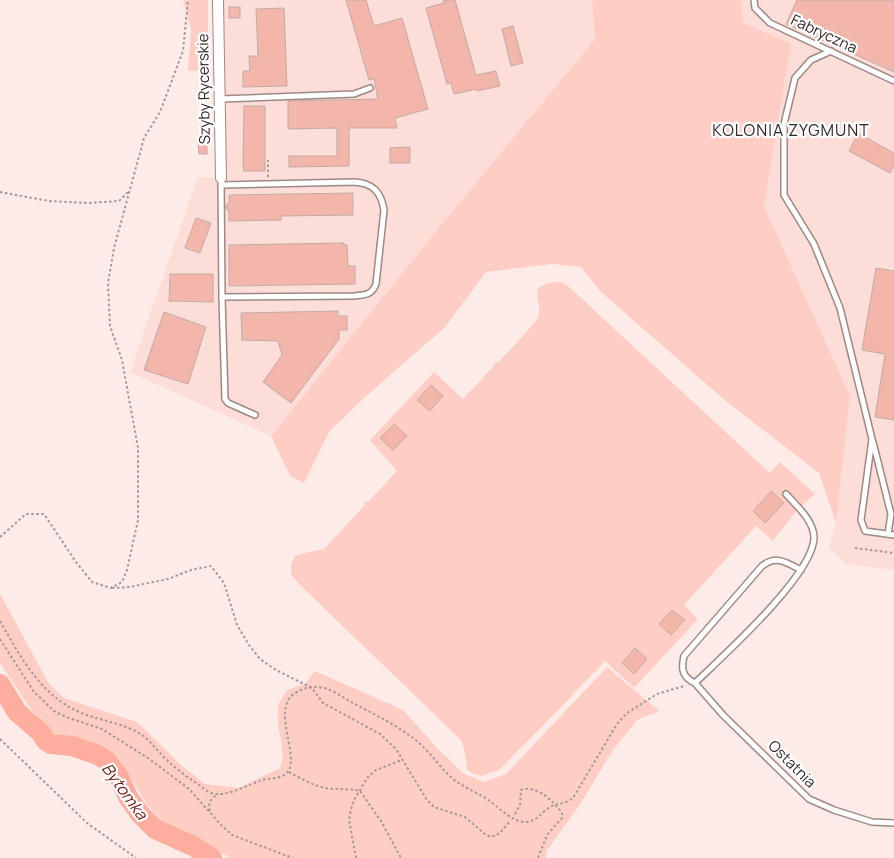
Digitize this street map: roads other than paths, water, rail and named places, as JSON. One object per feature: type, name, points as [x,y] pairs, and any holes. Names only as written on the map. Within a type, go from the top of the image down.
[{"type":"street","name":"Szyby Rycerskie","points":[[218,0],[221,181]]},
{"type":"lane","name":"Fabryczna","points":[[754,0],[755,8],[770,23],[894,81]]},
{"type":"lane","points":[[831,51],[811,60],[795,78],[784,124],[784,195],[814,244],[840,308],[891,514],[891,534],[865,531],[861,520],[872,439]]},
{"type":"lane","points":[[219,98],[354,94],[370,88]]},
{"type":"lane","points":[[222,297],[354,296],[369,294],[376,284],[384,210],[379,194],[373,187],[365,183],[221,181],[222,297],[224,399],[228,403],[255,415]]},
{"type":"lane","points":[[695,683],[760,621],[800,570],[812,548],[814,538],[812,526],[786,494]]},
{"type":"lane","name":"Ostatnia","points":[[800,570],[790,564],[776,560],[769,560],[762,566],[684,656],[683,674],[695,683],[723,716],[809,799],[834,810],[872,822],[894,823]]},
{"type":"waterway","name":"Bytomka","points":[[0,684],[17,712],[41,733],[46,741],[51,744],[72,746],[98,755],[107,761],[119,777],[128,797],[140,814],[155,829],[193,846],[212,858]]},
{"type":"district","name":"KOLONIA ZYGMUNT","points":[[791,130]]}]
